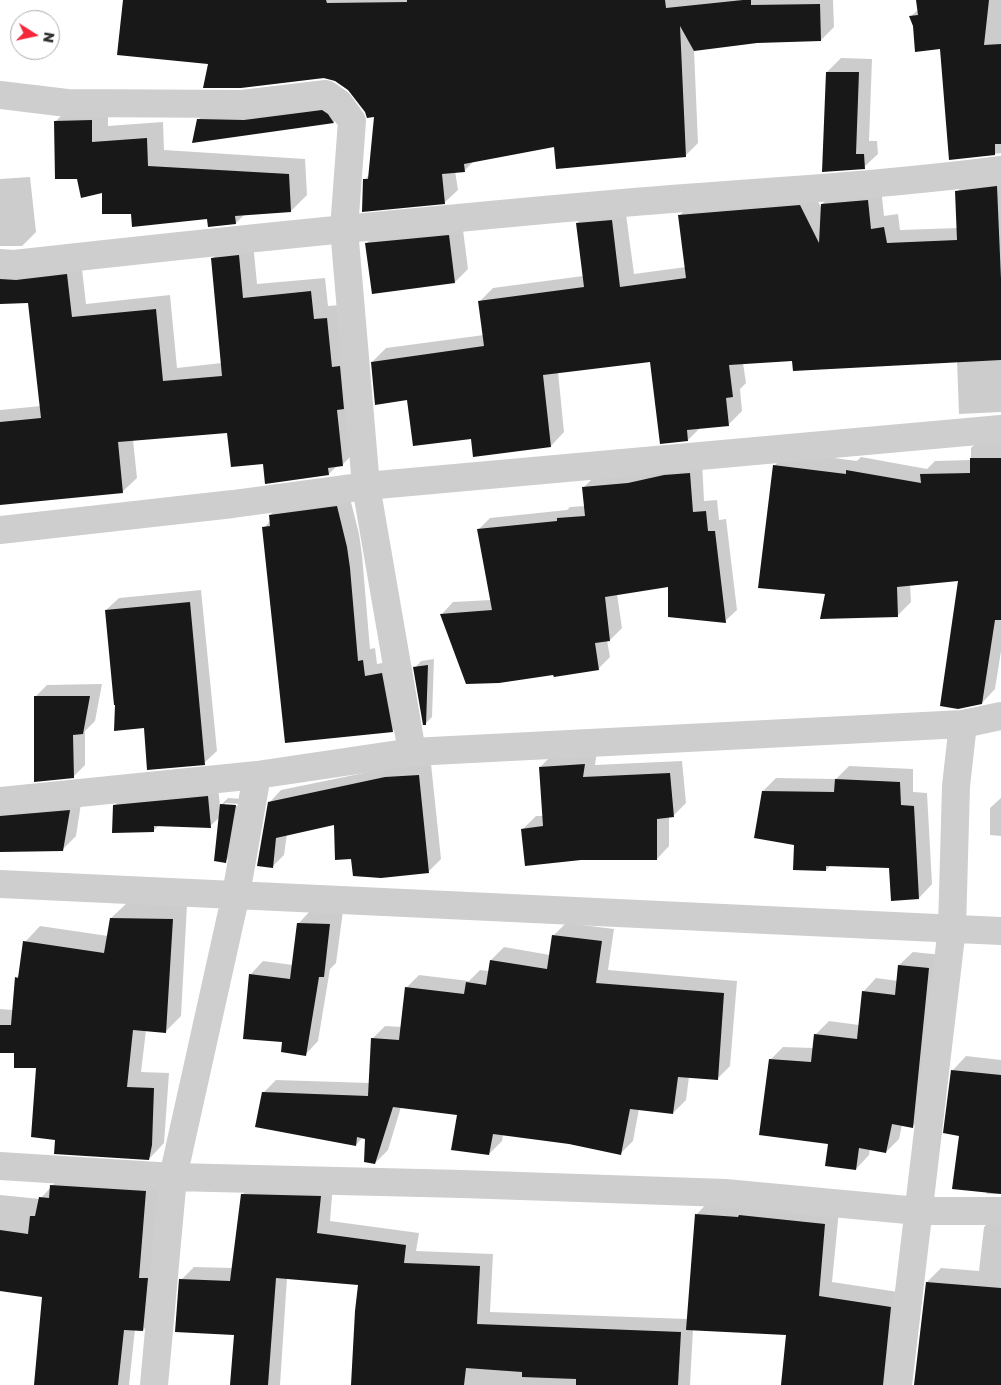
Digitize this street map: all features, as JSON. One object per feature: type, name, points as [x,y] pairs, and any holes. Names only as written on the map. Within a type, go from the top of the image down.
[{"type":"street","points":[[0,96],[67,103],[242,104],[326,94],[339,103],[352,120],[344,229],[366,486],[412,752]]},
{"type":"street","points":[[0,263],[14,264],[254,237],[633,202],[937,178],[1001,170]]},
{"type":"street","points":[[0,530],[233,504],[366,486],[1001,429]]},
{"type":"street","points":[[0,801],[257,775],[412,752],[963,724],[1001,716]]},
{"type":"street","points":[[898,1385],[952,928],[956,786],[963,724]]},
{"type":"street","points":[[154,1385],[173,1176],[236,894],[257,775]]},
{"type":"street","points":[[0,884],[1001,931]]},
{"type":"street","points":[[0,1166],[173,1176],[725,1193],[918,1211],[1001,1211]]},
{"type":"building","points":[[123,0],[326,0],[327,3],[407,2],[407,0],[665,0],[666,8],[743,0],[751,0],[751,5],[820,4],[821,41],[757,43],[694,51],[680,26],[686,157],[556,169],[554,147],[464,164],[465,172],[442,174],[445,204],[362,212],[363,179],[368,179],[374,117],[367,118],[365,112],[348,90],[335,81],[324,78],[241,88],[203,88],[208,64],[117,55]]},
{"type":"building","points":[[916,0],[989,0],[984,45],[1001,44],[1001,144],[995,144],[995,155],[949,160],[940,49],[915,52],[913,26],[909,16],[918,15]]},
{"type":"building","points":[[826,72],[859,72],[856,154],[864,154],[865,169],[822,172]]},
{"type":"building","points":[[322,110],[328,114],[334,123],[192,143],[197,119],[244,120]]},
{"type":"building","points":[[92,120],[92,142],[147,138],[148,166],[289,174],[291,212],[235,216],[236,224],[208,227],[207,219],[132,227],[131,214],[102,214],[102,193],[81,198],[77,179],[55,179],[54,121]]},
{"type":"building","points":[[997,186],[1001,279],[1001,360],[793,371],[792,361],[729,365],[733,397],[726,398],[729,426],[687,430],[688,441],[660,444],[650,362],[543,375],[551,447],[473,457],[471,439],[413,446],[407,400],[375,405],[371,362],[484,346],[478,301],[584,287],[576,223],[612,220],[620,287],[686,278],[678,215],[800,205],[819,243],[821,204],[868,200],[871,229],[884,227],[887,243],[957,240],[955,191]]},
{"type":"building","points":[[449,235],[455,283],[372,294],[365,243]]},
{"type":"building","points":[[239,255],[243,298],[311,291],[314,319],[327,318],[332,367],[340,366],[344,409],[337,410],[343,466],[328,468],[329,475],[265,484],[263,464],[231,467],[227,433],[118,442],[123,493],[0,505],[0,422],[41,418],[28,303],[0,304],[0,279],[16,280],[67,274],[72,317],[156,309],[163,381],[222,376],[211,258]]},
{"type":"building","points":[[970,458],[1001,458],[1001,620],[995,620],[982,704],[958,709],[940,706],[958,581],[897,587],[898,617],[820,619],[825,594],[758,588],[773,465],[846,474],[846,470],[921,483],[920,474],[970,473]]},
{"type":"building","points":[[690,473],[693,512],[706,511],[708,531],[715,531],[726,623],[668,617],[668,587],[605,597],[610,641],[595,643],[599,670],[499,683],[466,684],[440,614],[492,610],[477,529],[557,521],[557,518],[585,516],[582,487],[628,483],[664,475]]},
{"type":"building","points":[[337,506],[350,568],[358,661],[363,660],[365,676],[382,673],[393,732],[285,743],[262,527],[270,526],[269,515]]},
{"type":"building","points":[[190,602],[205,765],[147,770],[144,728],[114,731],[115,705],[105,610]]},
{"type":"building","points":[[428,665],[426,725],[423,725],[413,667]]},
{"type":"building","points":[[34,696],[90,696],[83,734],[73,735],[74,778],[34,782]]},
{"type":"building","points":[[585,764],[583,777],[670,773],[674,817],[657,819],[657,860],[581,860],[525,866],[521,829],[543,826],[539,767]]},
{"type":"building","points":[[419,775],[429,873],[381,878],[353,876],[351,859],[335,860],[334,825],[276,838],[273,868],[257,866],[268,802],[385,777]]},
{"type":"building","points":[[835,779],[900,782],[901,805],[914,806],[919,899],[891,901],[889,868],[826,866],[826,871],[793,870],[794,845],[754,838],[762,791],[834,792]]},
{"type":"building","points":[[208,796],[211,828],[154,826],[154,832],[112,833],[113,805]]},
{"type":"building","points":[[220,804],[236,805],[226,863],[214,861]]},
{"type":"building","points":[[70,810],[63,851],[0,852],[0,816]]},
{"type":"building","points":[[110,918],[173,919],[166,1033],[133,1030],[127,1087],[154,1088],[152,1145],[149,1160],[54,1154],[55,1140],[31,1137],[36,1068],[14,1068],[14,1053],[0,1053],[0,1025],[11,1025],[15,977],[18,978],[23,941],[104,953]]},
{"type":"building","points":[[297,923],[330,924],[324,977],[319,977],[306,1056],[281,1052],[282,1042],[243,1039],[249,974],[290,979]]},
{"type":"building","points":[[552,935],[602,941],[596,983],[724,993],[718,1080],[678,1077],[673,1114],[630,1109],[621,1155],[569,1144],[493,1134],[489,1155],[451,1150],[457,1115],[393,1107],[375,1164],[364,1162],[365,1139],[357,1137],[356,1146],[255,1127],[262,1092],[368,1096],[371,1038],[399,1040],[405,987],[464,994],[466,982],[486,985],[490,960],[547,969]]},
{"type":"building","points":[[898,965],[929,968],[913,1128],[892,1124],[886,1153],[859,1148],[856,1170],[825,1166],[828,1144],[759,1135],[769,1059],[811,1062],[814,1034],[857,1039],[862,991],[895,995]]},
{"type":"building","points":[[951,1070],[1001,1075],[1001,1194],[952,1189],[959,1136],[943,1133]]},
{"type":"building","points":[[50,1185],[146,1191],[139,1278],[148,1278],[143,1331],[124,1330],[118,1385],[34,1385],[42,1297],[0,1291],[0,1230],[28,1234],[30,1216],[35,1216],[39,1197],[49,1198]]},
{"type":"building","points":[[241,1194],[321,1196],[317,1233],[406,1245],[404,1263],[480,1266],[477,1324],[681,1332],[678,1385],[576,1385],[576,1379],[522,1377],[522,1372],[466,1368],[464,1385],[351,1385],[358,1285],[276,1278],[268,1385],[230,1385],[234,1335],[175,1332],[179,1279],[230,1281]]},
{"type":"building","points":[[695,1214],[738,1217],[739,1215],[825,1224],[819,1296],[891,1307],[883,1385],[781,1385],[786,1335],[686,1330]]},
{"type":"building","points":[[926,1282],[1001,1288],[1001,1385],[914,1385]]}]
